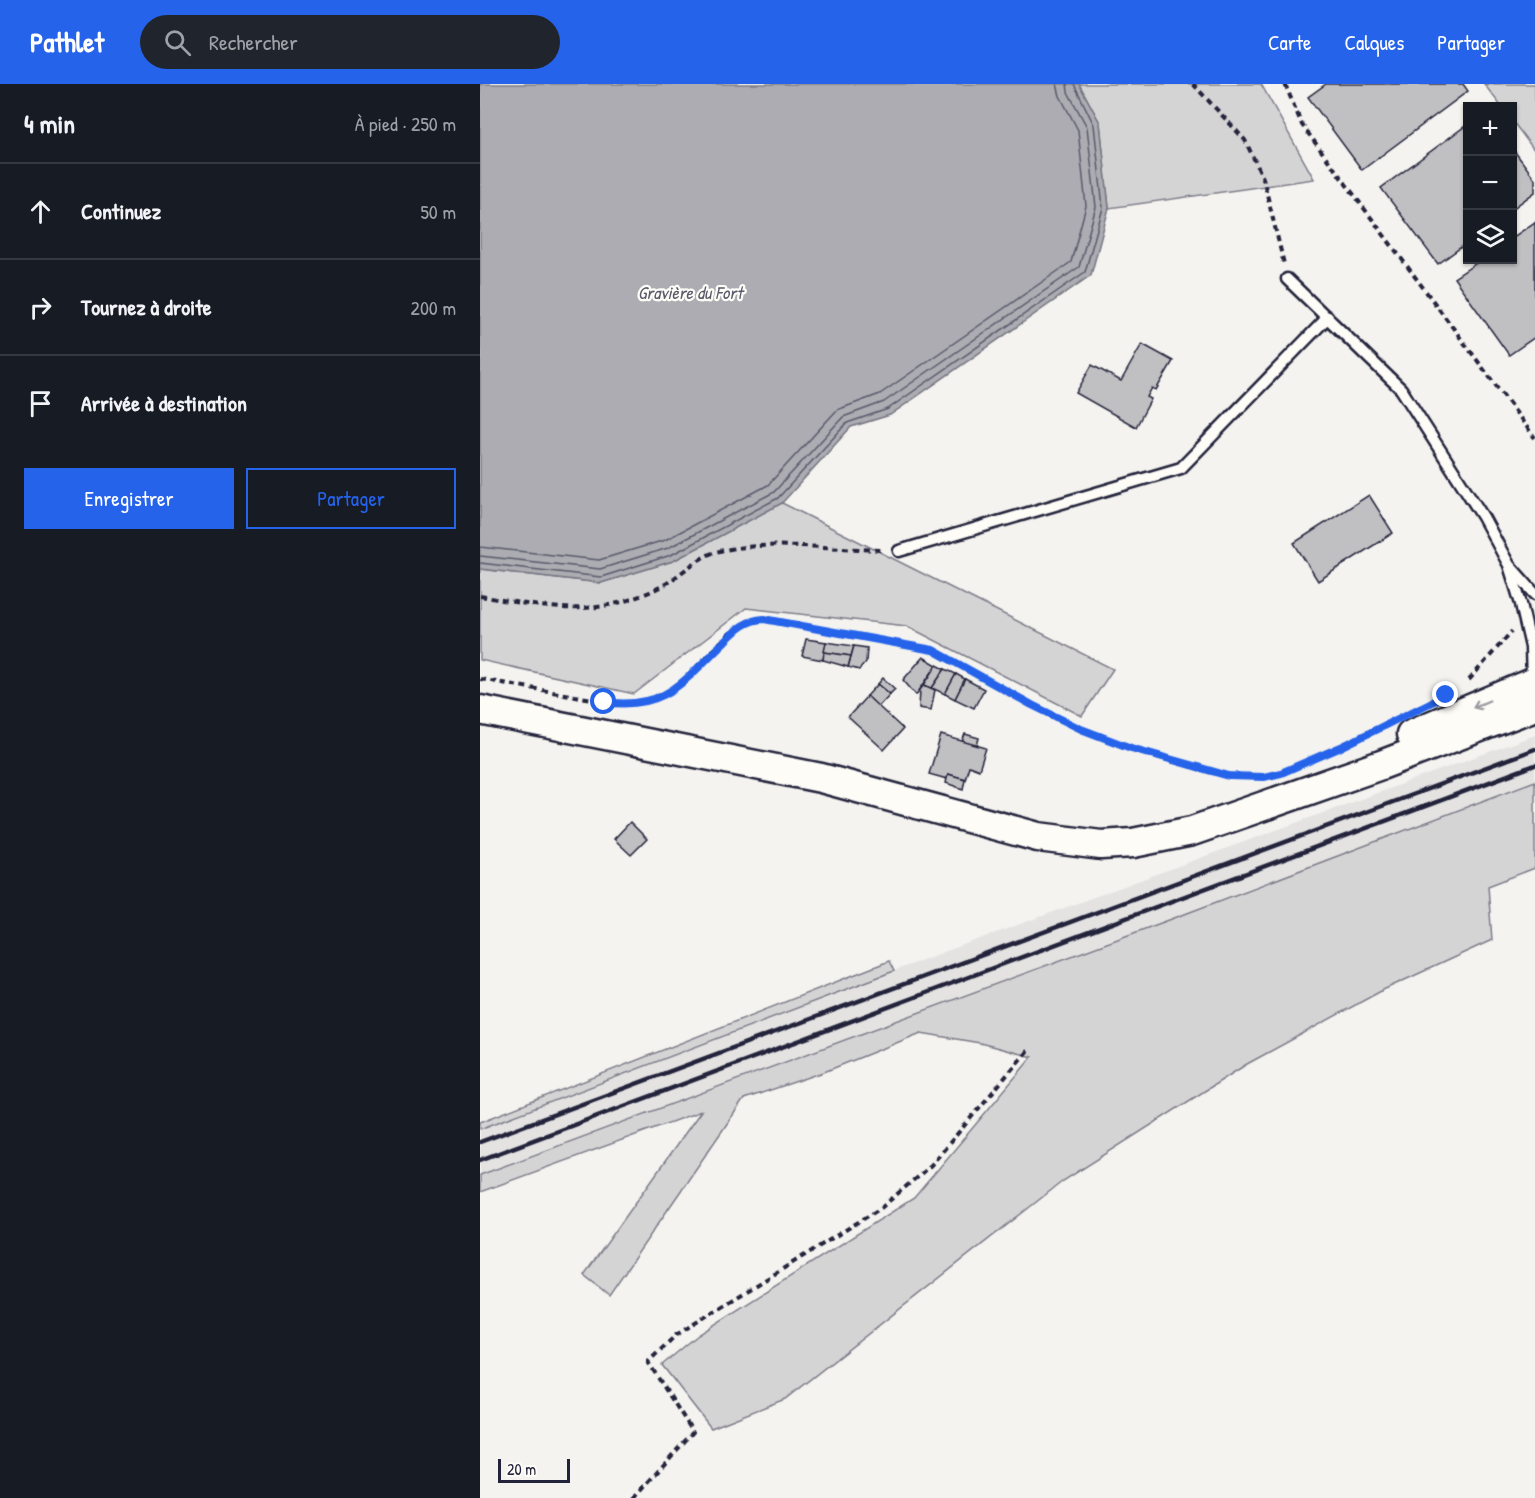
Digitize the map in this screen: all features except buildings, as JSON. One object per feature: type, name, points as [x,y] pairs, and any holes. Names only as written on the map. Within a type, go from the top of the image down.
[{"type":"main road","points":[[480,710],[821,778],[991,826],[1067,843],[1112,844],[1161,838],[1253,811],[1534,690]]},
{"type":"lane","points":[[1287,279],[1401,388],[1483,517],[1509,565],[1531,647],[1534,690]]},
{"type":"lane","points":[[899,551],[1181,468],[1328,317]]},
{"type":"lane","points":[[1509,565],[1535,594]]},
{"type":"path","points":[[1193,84],[1245,140],[1263,178],[1287,279]]},
{"type":"path","points":[[1285,84],[1302,126],[1535,438]]},
{"type":"path","points":[[480,596],[538,606],[588,610],[628,600],[662,585],[717,551],[750,546],[899,551]]},
{"type":"path","points":[[480,679],[612,703],[643,704],[667,695],[680,685],[745,623],[764,619],[933,650],[1032,705],[1121,744],[1229,776],[1264,777]]},
{"type":"path","points":[[1467,682],[1503,639],[1519,626]]},
{"type":"path","points":[[1321,756],[1390,722]]},
{"type":"path","points":[[634,1498],[693,1432],[648,1362],[676,1335],[881,1208],[931,1165],[1029,1049]]},
{"type":"shaded area","points":[[1079,84],[1261,84],[1314,179],[1109,208],[1100,123]]},
{"type":"shaded area","points":[[1484,84],[1535,84],[1535,151],[1517,127],[1517,102],[1498,102]]},
{"type":"shaded area","points":[[782,503],[1113,669],[1082,716],[907,626],[746,608],[634,694],[480,660],[480,569],[601,583],[673,561]]},
{"type":"shaded area","points":[[1535,735],[1535,781],[1177,917],[480,1175],[480,1129],[925,959]]},
{"type":"shaded area","points":[[1535,781],[1535,868],[1488,886],[1492,940],[1383,990],[1247,1064],[1063,1181],[785,1399],[711,1428],[662,1365],[698,1335],[914,1198],[1032,1057],[980,1043],[921,1033],[824,1072],[744,1099],[609,1295],[584,1275],[701,1111],[480,1192],[480,1175],[1177,917]]},
{"type":"shaded area","points":[[889,961],[894,971],[480,1129],[480,1122]]},
{"type":"water","name":"Gravière du Fort","points":[[480,84],[1079,84],[1100,123],[1109,208],[1091,275],[890,415],[851,427],[782,503],[673,561],[601,583],[480,569]]},
{"type":"railway","points":[[480,1142],[1535,749]]},
{"type":"railway","points":[[480,1160],[1535,765]]},
{"type":"route","points":[[604,702],[643,704],[667,695],[737,629],[745,623],[764,619],[933,650],[1032,705],[1081,729],[1131,748],[1229,776],[1247,778],[1281,773],[1341,747],[1446,695]]}]
